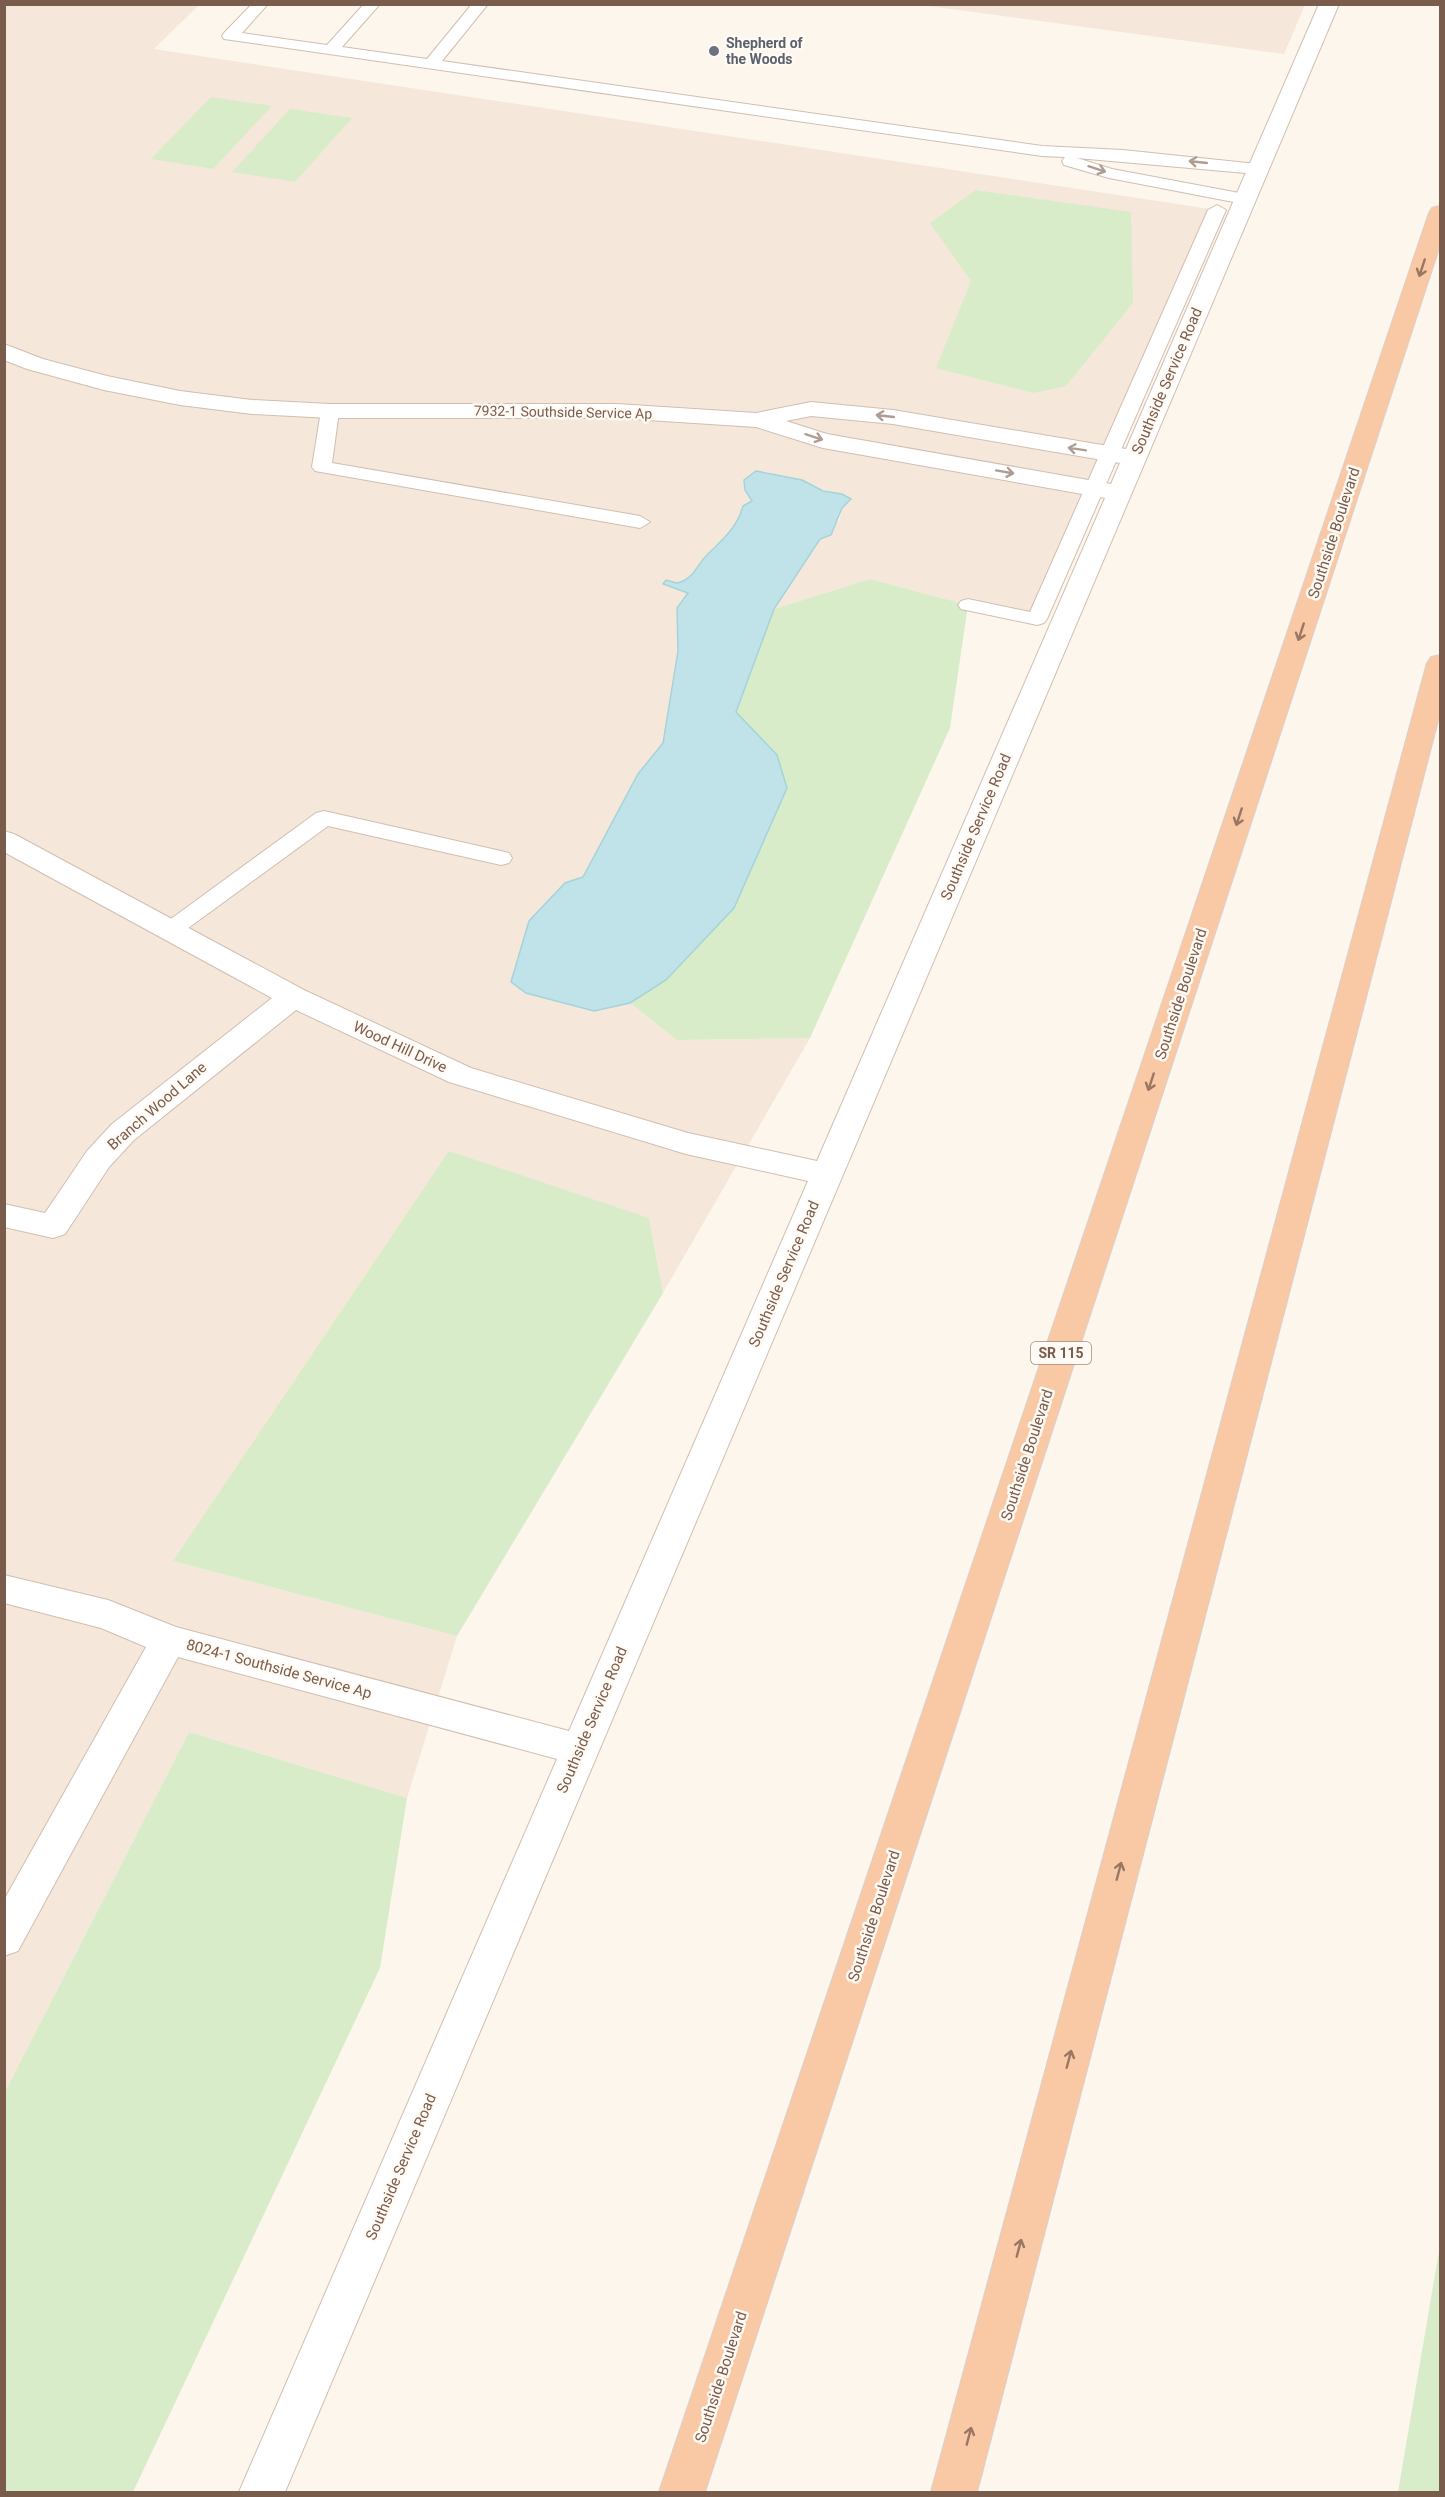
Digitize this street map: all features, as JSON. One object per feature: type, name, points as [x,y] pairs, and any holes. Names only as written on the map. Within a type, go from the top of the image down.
[{"type":"highway","name":"Southside Boulevard","points":[[682,2493],[1440,213]]},
{"type":"highway","points":[[954,2493],[1440,663]]},
{"type":"street","name":"Southside Service Road","points":[[262,2493],[1135,458],[1239,193],[1307,56],[1329,4]]},
{"type":"street","name":"Southside Service Road","points":[[1307,56],[1342,4]]},
{"type":"street","name":"7932-1 Southside Service Ap","points":[[4,351],[35,364],[104,383],[180,398],[252,407],[330,411],[617,411],[758,420],[823,441],[1120,493]]},
{"type":"street","points":[[758,420],[811,409],[893,417],[1135,458]]},
{"type":"street","name":"Wood Hill Drive","points":[[4,840],[172,929],[293,997],[460,1075],[686,1143],[826,1174]]},
{"type":"street","name":"Branch Wood Lane","points":[[4,1215],[53,1226],[98,1159],[123,1132],[293,997]]},
{"type":"street","points":[[4,1589],[108,1615],[169,1640]]},
{"type":"street","name":"8024-1 Southside Service Ap","points":[[4,1939],[169,1640],[580,1749]]},
{"type":"lane","points":[[261,4],[230,36],[1042,151],[1123,154],[1239,193]]},
{"type":"lane","points":[[331,50],[373,4]]},
{"type":"lane","points":[[431,64],[481,4]]},
{"type":"lane","points":[[1042,151],[1109,173],[1239,193]]},
{"type":"lane","points":[[968,605],[1038,619],[1239,193]]},
{"type":"lane","points":[[330,411],[322,466],[640,522]]},
{"type":"lane","points":[[172,929],[324,818],[501,858]]},
{"type":"shaded area","points":[[5,5],[199,5],[154,49],[1217,210],[1037,619],[968,605],[870,579],[774,609],[820,539],[840,519],[842,494],[823,492],[802,480],[766,472],[745,490],[752,501],[743,506],[739,521],[705,556],[692,576],[677,583],[665,580],[663,584],[688,592],[677,608],[678,651],[663,743],[638,774],[583,877],[565,883],[594,1011],[630,1003],[677,1040],[810,1038],[663,1293],[649,1218],[173,1561],[457,1636],[407,1798],[189,1732],[5,2092]]},
{"type":"shaded area","points":[[921,5],[1305,5],[1284,54]]},
{"type":"green space","points":[[211,97],[272,106],[213,169],[151,159]]},
{"type":"green space","points":[[290,109],[352,118],[295,182],[232,172]]},
{"type":"green space","points":[[976,190],[1131,212],[1133,303],[1066,386],[1034,393],[936,368],[971,281],[930,223]]},
{"type":"green space","points":[[870,579],[968,605],[950,728],[810,1038],[677,1040],[630,1003],[666,980],[777,755],[736,712],[774,609]]},
{"type":"green space","points":[[449,1151],[649,1218],[663,1293],[457,1636],[173,1561]]},
{"type":"green space","points":[[189,1732],[407,1798],[380,1968],[133,2492],[5,2492],[5,2092]]},
{"type":"green space","points":[[1440,2245],[1440,2492],[1398,2492]]},
{"type":"water","points":[[756,471],[802,480],[823,491],[842,494],[851,499],[842,508],[831,535],[820,539],[774,609],[736,712],[777,755],[787,788],[734,908],[666,980],[630,1003],[594,1011],[526,993],[511,982],[529,921],[565,883],[583,877],[638,774],[663,743],[678,651],[677,608],[688,593],[663,584],[666,580],[677,583],[687,578],[729,533],[743,506],[752,501],[745,490],[744,480]]},
{"type":"place","name":"Shepherd of the Woods","points":[[714,51]]}]
